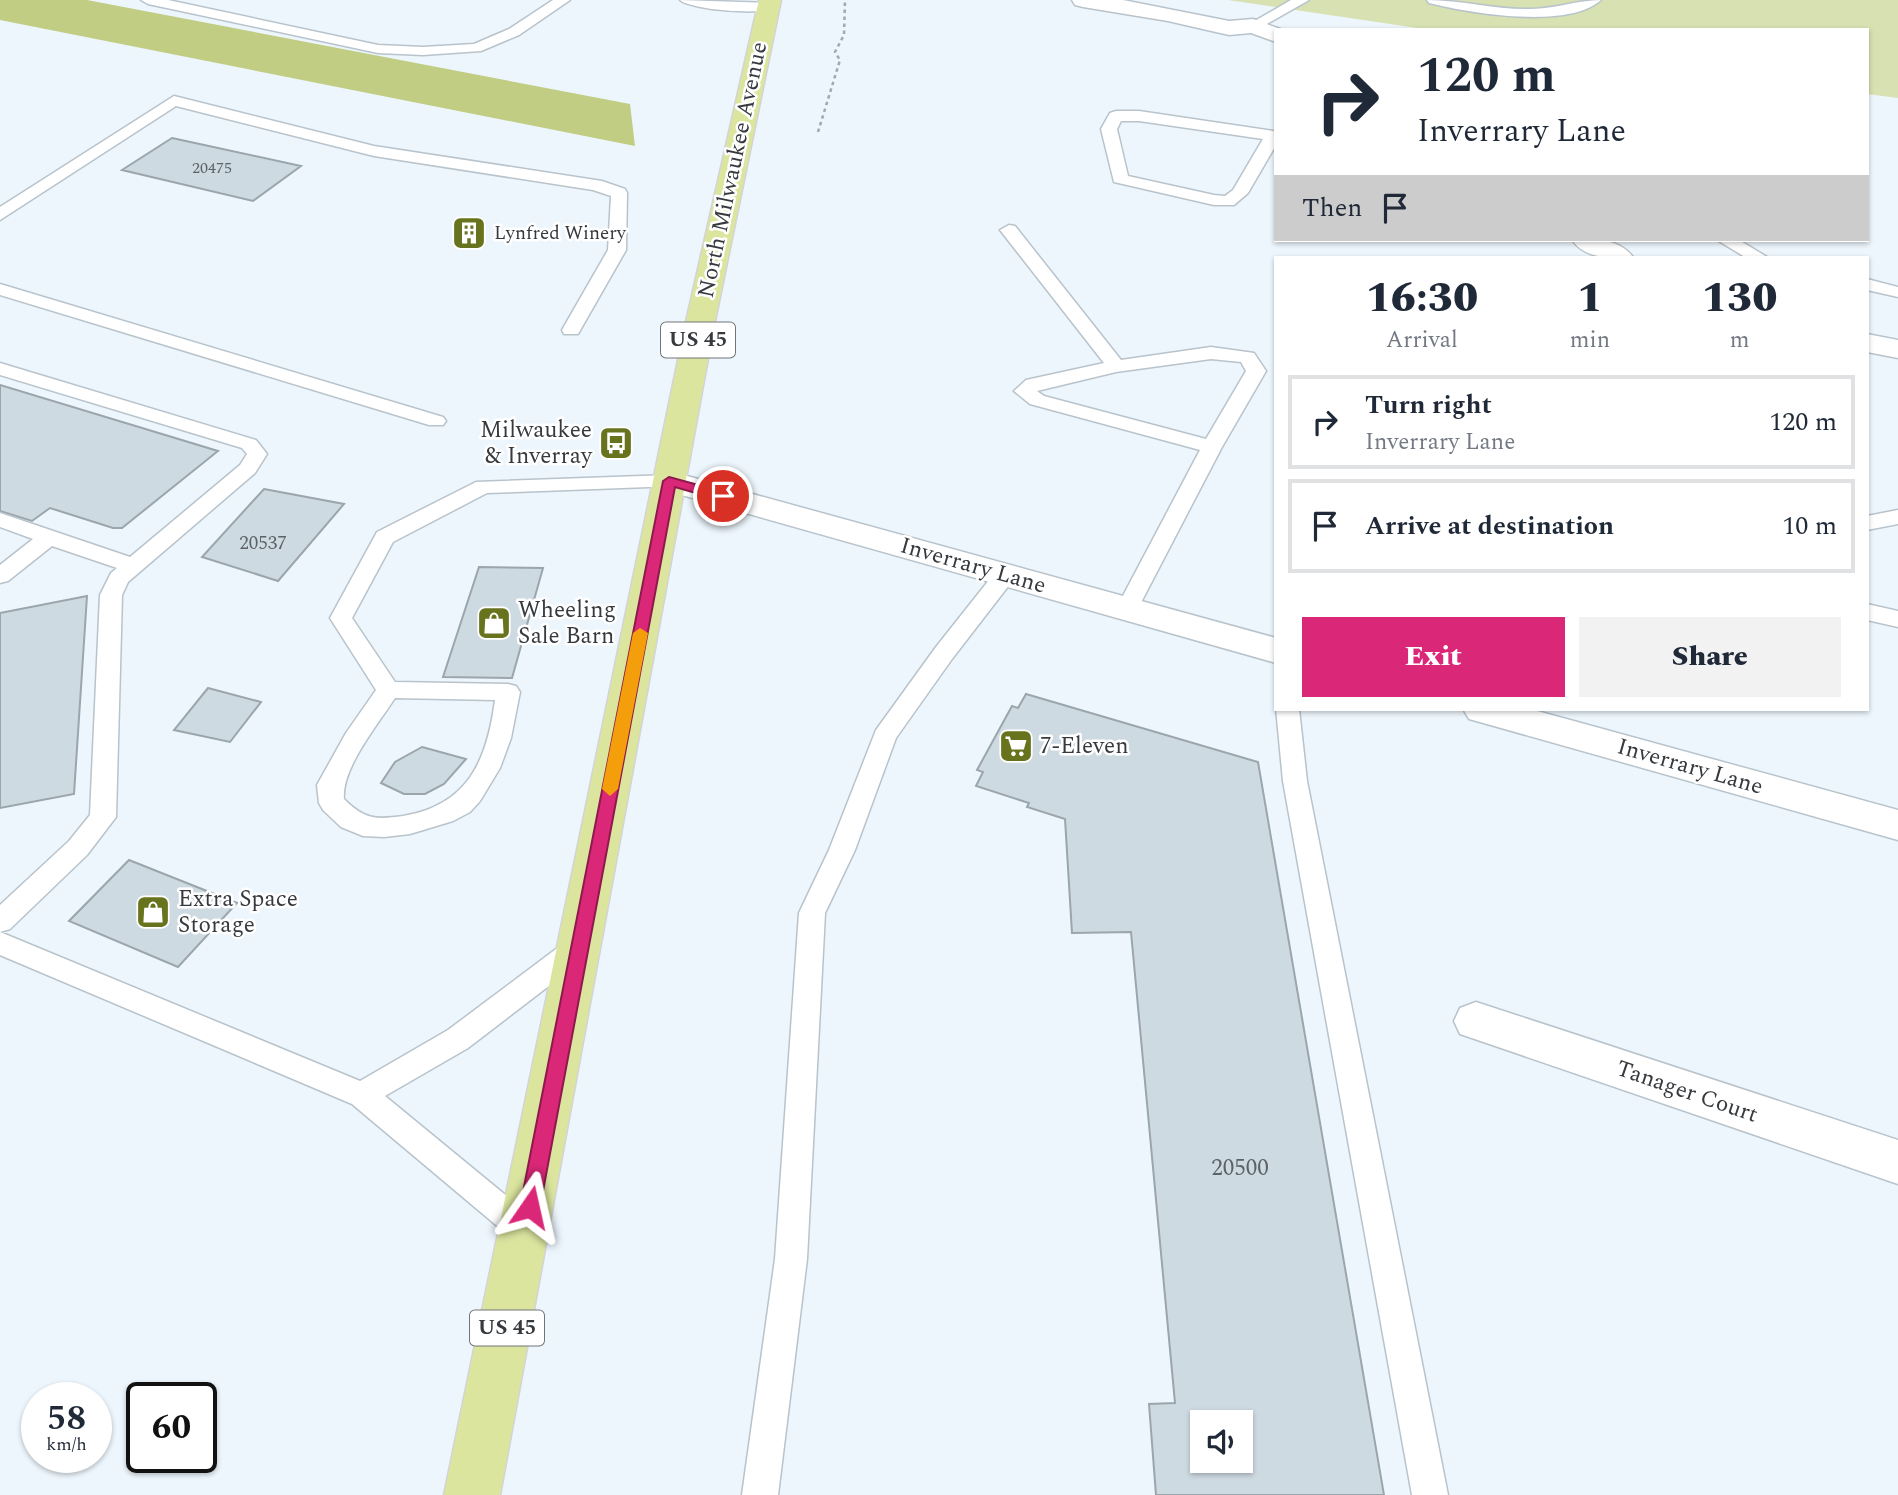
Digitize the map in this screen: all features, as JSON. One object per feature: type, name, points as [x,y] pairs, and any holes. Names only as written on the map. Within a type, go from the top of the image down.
[{"type":"main road","name":"North Milwaukee Avenue","points":[[472,1495],[526,1231],[669,481],[743,116],[770,3]]},
{"type":"street","points":[[1083,0],[1168,13],[1229,28],[1253,26],[1274,33]]},
{"type":"street","points":[[1192,0],[1245,16],[1253,26]]},
{"type":"street","points":[[1590,242],[1617,256]]},
{"type":"street","points":[[1869,343],[1898,349]]},
{"type":"street","name":"Inverrary Lane","points":[[669,481],[1274,650]]},
{"type":"street","name":"Inverrary Lane","points":[[1489,711],[1898,825]]},
{"type":"street","name":"Tanager Court","points":[[1476,1021],[1898,1163]]},
{"type":"lane","points":[[148,0],[378,49],[476,48],[514,32],[563,0]]},
{"type":"lane","points":[[687,0],[724,6],[770,3]]},
{"type":"lane","points":[[1253,26],[1302,0]]},
{"type":"lane","points":[[1434,0],[1534,15],[1567,11],[1594,0]]},
{"type":"lane","points":[[347,42],[370,27]]},
{"type":"lane","points":[[0,215],[174,101],[374,151],[596,185],[619,194],[617,250],[571,330]]},
{"type":"lane","points":[[1116,116],[1139,116],[1274,136],[1240,193],[1228,201],[1120,179],[1109,129],[1116,116]]},
{"type":"lane","points":[[1009,230],[1116,366]]},
{"type":"lane","points":[[1730,242],[1756,256]]},
{"type":"lane","points":[[1869,285],[1898,292]]},
{"type":"lane","points":[[0,289],[436,421]]},
{"type":"lane","points":[[1127,609],[1212,447],[1256,371],[1247,357],[1211,353],[1116,366],[1033,384],[1024,391],[1037,400],[1212,447]]},
{"type":"lane","points":[[0,369],[249,444],[257,454],[248,468],[119,578],[111,595],[107,771],[103,817],[78,848],[0,921]]},
{"type":"lane","points":[[388,690],[341,618],[385,537],[483,486],[669,481]]},
{"type":"lane","points":[[1869,523],[1898,517]]},
{"type":"lane","points":[[0,520],[133,566]]},
{"type":"lane","points":[[0,576],[49,537]]},
{"type":"lane","points":[[760,1495],[792,1259],[812,913],[842,850],[885,736],[944,653],[1005,575]]},
{"type":"lane","points":[[1869,612],[1898,619]]},
{"type":"lane","points":[[388,690],[508,692],[505,717],[491,759],[476,788],[459,807],[427,820],[392,828],[356,824],[332,803],[330,785],[355,739],[388,690]]},
{"type":"lane","points":[[1287,711],[1295,781],[1430,1495]]},
{"type":"lane","points":[[0,943],[362,1095],[526,1231]]},
{"type":"lane","points":[[362,1095],[458,1039],[580,946]]},
{"type":"path","points":[[818,132],[840,60],[835,52],[844,35],[845,0]]},
{"type":"green space","points":[[0,0],[87,0],[630,104],[635,146],[0,20]]},
{"type":"green space","points":[[1228,0],[1898,0],[1898,98],[1869,94],[1869,28],[1417,28]]},
{"type":"building","points":[[172,138],[301,166],[253,201],[122,170]]},
{"type":"building","points":[[0,385],[218,451],[122,528],[113,528],[50,508],[32,521],[0,511]]},
{"type":"building","points":[[264,489],[344,504],[278,581],[202,557]]},
{"type":"building","name":"Wheeling Sale Barn","points":[[479,567],[543,568],[512,678],[443,677]]},
{"type":"building","points":[[87,596],[74,794],[0,808],[0,613]]},
{"type":"building","points":[[208,688],[261,702],[230,742],[174,730]]},
{"type":"building","points":[[1026,694],[1258,762],[1384,1495],[1156,1495],[1149,1404],[1175,1403],[1131,932],[1072,933],[1065,819],[1027,807],[1029,803],[976,786],[983,772],[977,770],[1012,706],[1018,708]]},
{"type":"building","points":[[422,747],[466,759],[444,784],[425,794],[404,794],[381,783],[395,762]]},
{"type":"building","name":"Extra Space Storage","points":[[129,860],[237,903],[178,967],[69,921]]},
{"type":"slow traffic","points":[[610,789],[640,633]]},
{"type":"place","name":"Lynfred Winery","points":[[469,233]]},
{"type":"place","name":"Milwaukee & Inverray","points":[[616,443]]},
{"type":"place","name":"Wheeling Sale Barn","points":[[494,623]]},
{"type":"place","name":"7-Eleven","points":[[1016,746]]},
{"type":"place","name":"Extra Space Storage","points":[[153,912]]},
{"type":"route","points":[[530,1207],[669,481],[723,496]]}]
